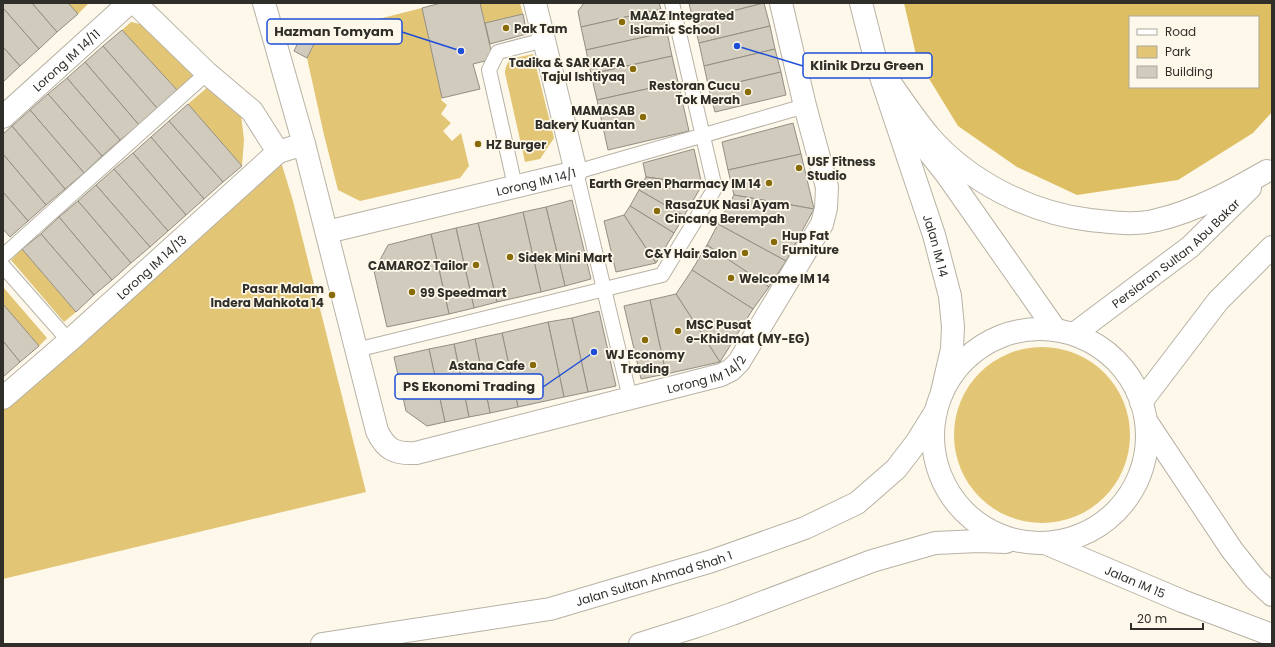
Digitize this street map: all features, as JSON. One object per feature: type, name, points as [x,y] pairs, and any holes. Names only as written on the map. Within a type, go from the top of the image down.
[{"type":"street","name":"Lorong IM 14/11","points":[[3,117],[129,3]]},
{"type":"street","points":[[135,3],[207,73],[252,111],[278,152]]},
{"type":"street","points":[[264,3],[304,144],[356,350]]},
{"type":"street","name":"Lorong IM 14/1","points":[[327,232],[576,172],[535,3]]},
{"type":"street","name":"Lorong IM 14/2","points":[[356,350],[377,431],[382,442],[391,449],[402,454],[416,453],[630,398],[731,370],[739,362],[822,224],[826,208],[827,187],[805,106],[781,3]]},
{"type":"street","name":"Jalan IM 14","points":[[861,3],[876,62],[934,234],[950,296],[953,327],[952,349],[939,401]]},
{"type":"street","points":[[876,62],[904,104],[930,137],[960,165],[995,189],[1032,206],[1072,218],[1114,223],[1155,221],[1182,213],[1233,190],[1270,169]]},
{"type":"street","name":"Jalan IM 14","points":[[890,102],[947,174],[1064,331]]},
{"type":"street","name":"Lorong IM 14/13","points":[[3,398],[69,341],[278,152],[304,144]]},
{"type":"street","name":"Persiaran Sultan Abu Bakar","points":[[1064,331],[1190,247],[1270,169]]},
{"type":"street","points":[[640,644],[732,614],[872,561],[935,543],[979,541],[1034,543],[1064,541],[1083,535],[1100,525],[1116,512],[1128,497],[1138,480],[1144,461],[1146,441],[1144,411],[1218,301],[1272,247]]},
{"type":"street","points":[[1034,543],[1003,537],[984,528],[967,516],[954,501],[944,485],[937,467],[933,449],[932,429],[939,401],[951,374],[964,359],[997,337],[1016,330],[1036,328],[1064,331],[1092,341],[1108,353],[1122,367],[1133,383],[1144,411],[1232,550],[1255,579],[1272,595]]},
{"type":"street","name":"Jalan Sultan Ahmad Shah 1","points":[[322,644],[550,609],[712,561],[804,528],[857,503],[896,469],[916,443],[939,401]]},
{"type":"street","name":"Jalan IM 15","points":[[1034,543],[1272,635]]},
{"type":"street","points":[[663,644],[697,626]]},
{"type":"lane","points":[[356,350],[662,275],[715,188],[672,3]]},
{"type":"lane","points":[[515,186],[489,70],[498,52],[544,40]]},
{"type":"lane","points":[[3,256],[207,73]]},
{"type":"lane","points":[[630,398],[576,172],[805,106]]},
{"type":"lane","points":[[3,266],[69,341]]},
{"type":"green space","points":[[68,3],[88,3],[88,4],[78,14]]},
{"type":"green space","points":[[480,3],[520,3],[523,14],[485,23]]},
{"type":"green space","points":[[422,8],[442,98],[441,100],[447,105],[441,114],[451,123],[443,131],[452,141],[461,133],[469,166],[460,178],[360,201],[338,190],[307,58],[319,34]]},
{"type":"green space","points":[[131,22],[145,25],[196,73],[177,90],[122,30]]},
{"type":"green space","points":[[533,54],[554,138],[540,159],[525,162],[505,73],[506,67],[510,61],[518,57]]},
{"type":"green space","points":[[209,86],[241,115],[244,140],[242,166],[188,104]]},
{"type":"green space","points":[[278,152],[293,201],[366,492],[3,579],[3,398]]},
{"type":"green space","points":[[22,249],[76,312],[64,322],[11,260]]},
{"type":"green space","points":[[3,287],[47,338],[39,346],[3,304]]},
{"type":"green space","points":[[1033,347],[1051,347],[1076,353],[1105,372],[1124,401],[1129,418],[1129,452],[1124,469],[1105,498],[1084,513],[1068,520],[1051,523],[1033,523],[1008,517],[979,498],[964,477],[957,461],[954,444],[954,426],[960,401],[979,372],[1000,357],[1016,350]]},
{"type":"shaded area","points":[[904,3],[1272,3],[1272,112],[1253,133],[1178,180],[1077,195],[1017,167],[958,126],[917,59]]},
{"type":"building","points":[[3,3],[32,3],[57,32],[39,49],[3,8]]},
{"type":"building","points":[[32,3],[68,3],[78,14],[57,32]]},
{"type":"building","points":[[441,3],[480,3],[493,59],[473,64],[480,89],[442,98],[422,8]]},
{"type":"building","points":[[584,3],[659,3],[661,9],[581,27],[578,11]]},
{"type":"building","points":[[689,3],[764,3],[693,21]]},
{"type":"building","points":[[764,3],[770,26],[699,43],[693,21]]},
{"type":"building","points":[[3,8],[39,49],[20,66],[3,47]]},
{"type":"building","name":"MAAZ Integrated Islamic School","points":[[661,9],[667,32],[586,50],[581,27]]},
{"type":"building","name":"Pak Tam","points":[[523,14],[527,34],[490,44],[485,23]]},
{"type":"building","points":[[770,26],[775,49],[704,66],[699,43]]},
{"type":"building","points":[[305,28],[319,34],[307,58],[294,51]]},
{"type":"building","points":[[122,30],[177,90],[157,108],[103,46]]},
{"type":"building","points":[[667,32],[672,56],[591,74],[586,50]]},
{"type":"building","points":[[103,46],[157,108],[139,125],[85,62]]},
{"type":"building","points":[[3,47],[20,66],[3,82]]},
{"type":"building","points":[[775,49],[781,72],[709,89],[704,66]]},
{"type":"building","points":[[672,56],[678,82],[597,100],[591,74]]},
{"type":"building","points":[[85,62],[139,125],[120,140],[67,78]]},
{"type":"building","name":"Restoran Cucu Tok Merah","points":[[781,72],[786,95],[715,112],[709,89]]},
{"type":"building","points":[[67,78],[120,140],[102,156],[48,94]]},
{"type":"building","name":"MAMASAB Bakery Kuantan","points":[[678,82],[689,131],[608,150],[597,100]]},
{"type":"building","points":[[48,94],[102,156],[84,173],[30,110]]},
{"type":"building","points":[[188,104],[242,166],[223,182],[169,121]]},
{"type":"building","points":[[30,110],[84,173],[65,189],[12,126]]},
{"type":"building","points":[[169,121],[223,182],[204,199],[151,137]]},
{"type":"building","points":[[793,123],[801,154],[728,170],[722,142]]},
{"type":"building","points":[[12,126],[65,189],[46,205],[3,154],[3,134]]},
{"type":"building","points":[[151,137],[204,199],[186,215],[133,153]]},
{"type":"building","points":[[694,149],[702,185],[646,177],[643,163]]},
{"type":"building","points":[[133,153],[186,215],[168,231],[114,169]]},
{"type":"building","points":[[3,154],[46,205],[28,221],[3,192]]},
{"type":"building","name":"Earth Green Pharmacy IM 14","points":[[801,154],[814,209],[734,195],[728,170]]},
{"type":"building","points":[[114,169],[168,231],[150,247],[96,185]]},
{"type":"building","points":[[646,177],[702,185],[684,216],[639,190]]},
{"type":"building","points":[[96,185],[150,247],[131,263],[78,201]]},
{"type":"building","name":"RasaZUK Nasi Ayam Cincang Berempah","points":[[639,190],[684,216],[674,233],[630,206]]},
{"type":"building","points":[[3,192],[28,221],[10,237],[3,229]]},
{"type":"building","name":"Hup Fat Furniture","points":[[734,195],[814,209],[786,261],[718,224]]},
{"type":"building","points":[[572,200],[591,279],[565,286],[546,207]]},
{"type":"building","points":[[78,201],[131,263],[112,280],[59,217]]},
{"type":"building","points":[[630,206],[674,233],[656,263],[624,215]]},
{"type":"building","points":[[546,207],[565,286],[541,292],[523,212]]},
{"type":"building","name":"Sidek Mini Mart","points":[[523,212],[541,292],[497,302],[478,223]]},
{"type":"building","points":[[624,215],[656,263],[616,272],[604,221]]},
{"type":"building","points":[[59,217],[112,280],[94,295],[41,234]]},
{"type":"building","name":"CAMAROZ Tailor","points":[[478,223],[497,302],[474,308],[456,228]]},
{"type":"building","name":"C&Y Hair Salon","points":[[718,224],[786,261],[769,287],[707,245]]},
{"type":"building","points":[[456,228],[474,308],[449,314],[431,234]]},
{"type":"building","points":[[41,234],[94,295],[76,312],[22,249]]},
{"type":"building","name":"99 Speedmart","points":[[431,234],[449,314],[387,327],[374,271],[388,245]]},
{"type":"building","name":"Welcome IM 14","points":[[707,245],[769,287],[753,309],[692,270]]},
{"type":"building","points":[[692,270],[753,309],[720,362],[676,294]]},
{"type":"building","name":"MSC Pusat e-Khidmat (MY-EG)","points":[[676,294],[720,362],[666,374],[650,300]]},
{"type":"building","name":"WJ Economy Trading","points":[[650,300],[666,374],[641,379],[624,306]]},
{"type":"building","points":[[3,304],[39,346],[20,362],[3,341]]},
{"type":"building","points":[[599,311],[616,386],[588,392],[572,318]]},
{"type":"building","points":[[572,318],[588,392],[564,397],[548,322]]},
{"type":"building","name":"Astana Cafe","points":[[548,322],[564,397],[518,407],[502,333]]},
{"type":"building","points":[[502,333],[518,407],[490,413],[475,339]]},
{"type":"building","points":[[475,339],[490,413],[469,417],[454,344]]},
{"type":"building","points":[[3,341],[20,362],[3,377]]},
{"type":"building","points":[[454,344],[469,417],[445,422],[429,349]]},
{"type":"building","points":[[429,349],[445,422],[427,426],[406,411],[394,357]]},
{"type":"place","name":"MAAZ Integrated Islamic School","points":[[622,22]]},
{"type":"place","name":"Pak Tam","points":[[506,28]]},
{"type":"place","name":"Klinik Drzu Green","points":[[737,46]]},
{"type":"place","name":"Hazman Tomyam","points":[[461,51]]},
{"type":"place","name":"Tadika & SAR KAFA Tajul Ishtiyaq","points":[[633,69]]},
{"type":"place","name":"Restoran Cucu Tok Merah","points":[[748,92]]},
{"type":"place","name":"MAMASAB Bakery Kuantan","points":[[643,117]]},
{"type":"place","name":"HZ Burger","points":[[478,144]]},
{"type":"place","name":"USF Fitness Studio","points":[[799,168]]},
{"type":"place","name":"Earth Green Pharmacy IM 14","points":[[769,183]]},
{"type":"place","name":"RasaZUK Nasi Ayam Cincang Berempah","points":[[657,211]]},
{"type":"place","name":"Hup Fat Furniture","points":[[774,242]]},
{"type":"place","name":"C&Y Hair Salon","points":[[745,253]]},
{"type":"place","name":"Sidek Mini Mart","points":[[510,257]]},
{"type":"place","name":"CAMAROZ Tailor","points":[[476,265]]},
{"type":"place","name":"Welcome IM 14","points":[[731,278]]},
{"type":"place","name":"99 Speedmart","points":[[412,292]]},
{"type":"place","name":"Pasar Malam Indera Mahkota 14","points":[[332,295]]},
{"type":"place","name":"MSC Pusat e-Khidmat (MY-EG)","points":[[678,331]]},
{"type":"place","name":"WJ Economy Trading","points":[[645,340]]},
{"type":"place","name":"PS Ekonomi Trading","points":[[594,352]]},
{"type":"place","name":"Astana Cafe","points":[[533,365]]}]
